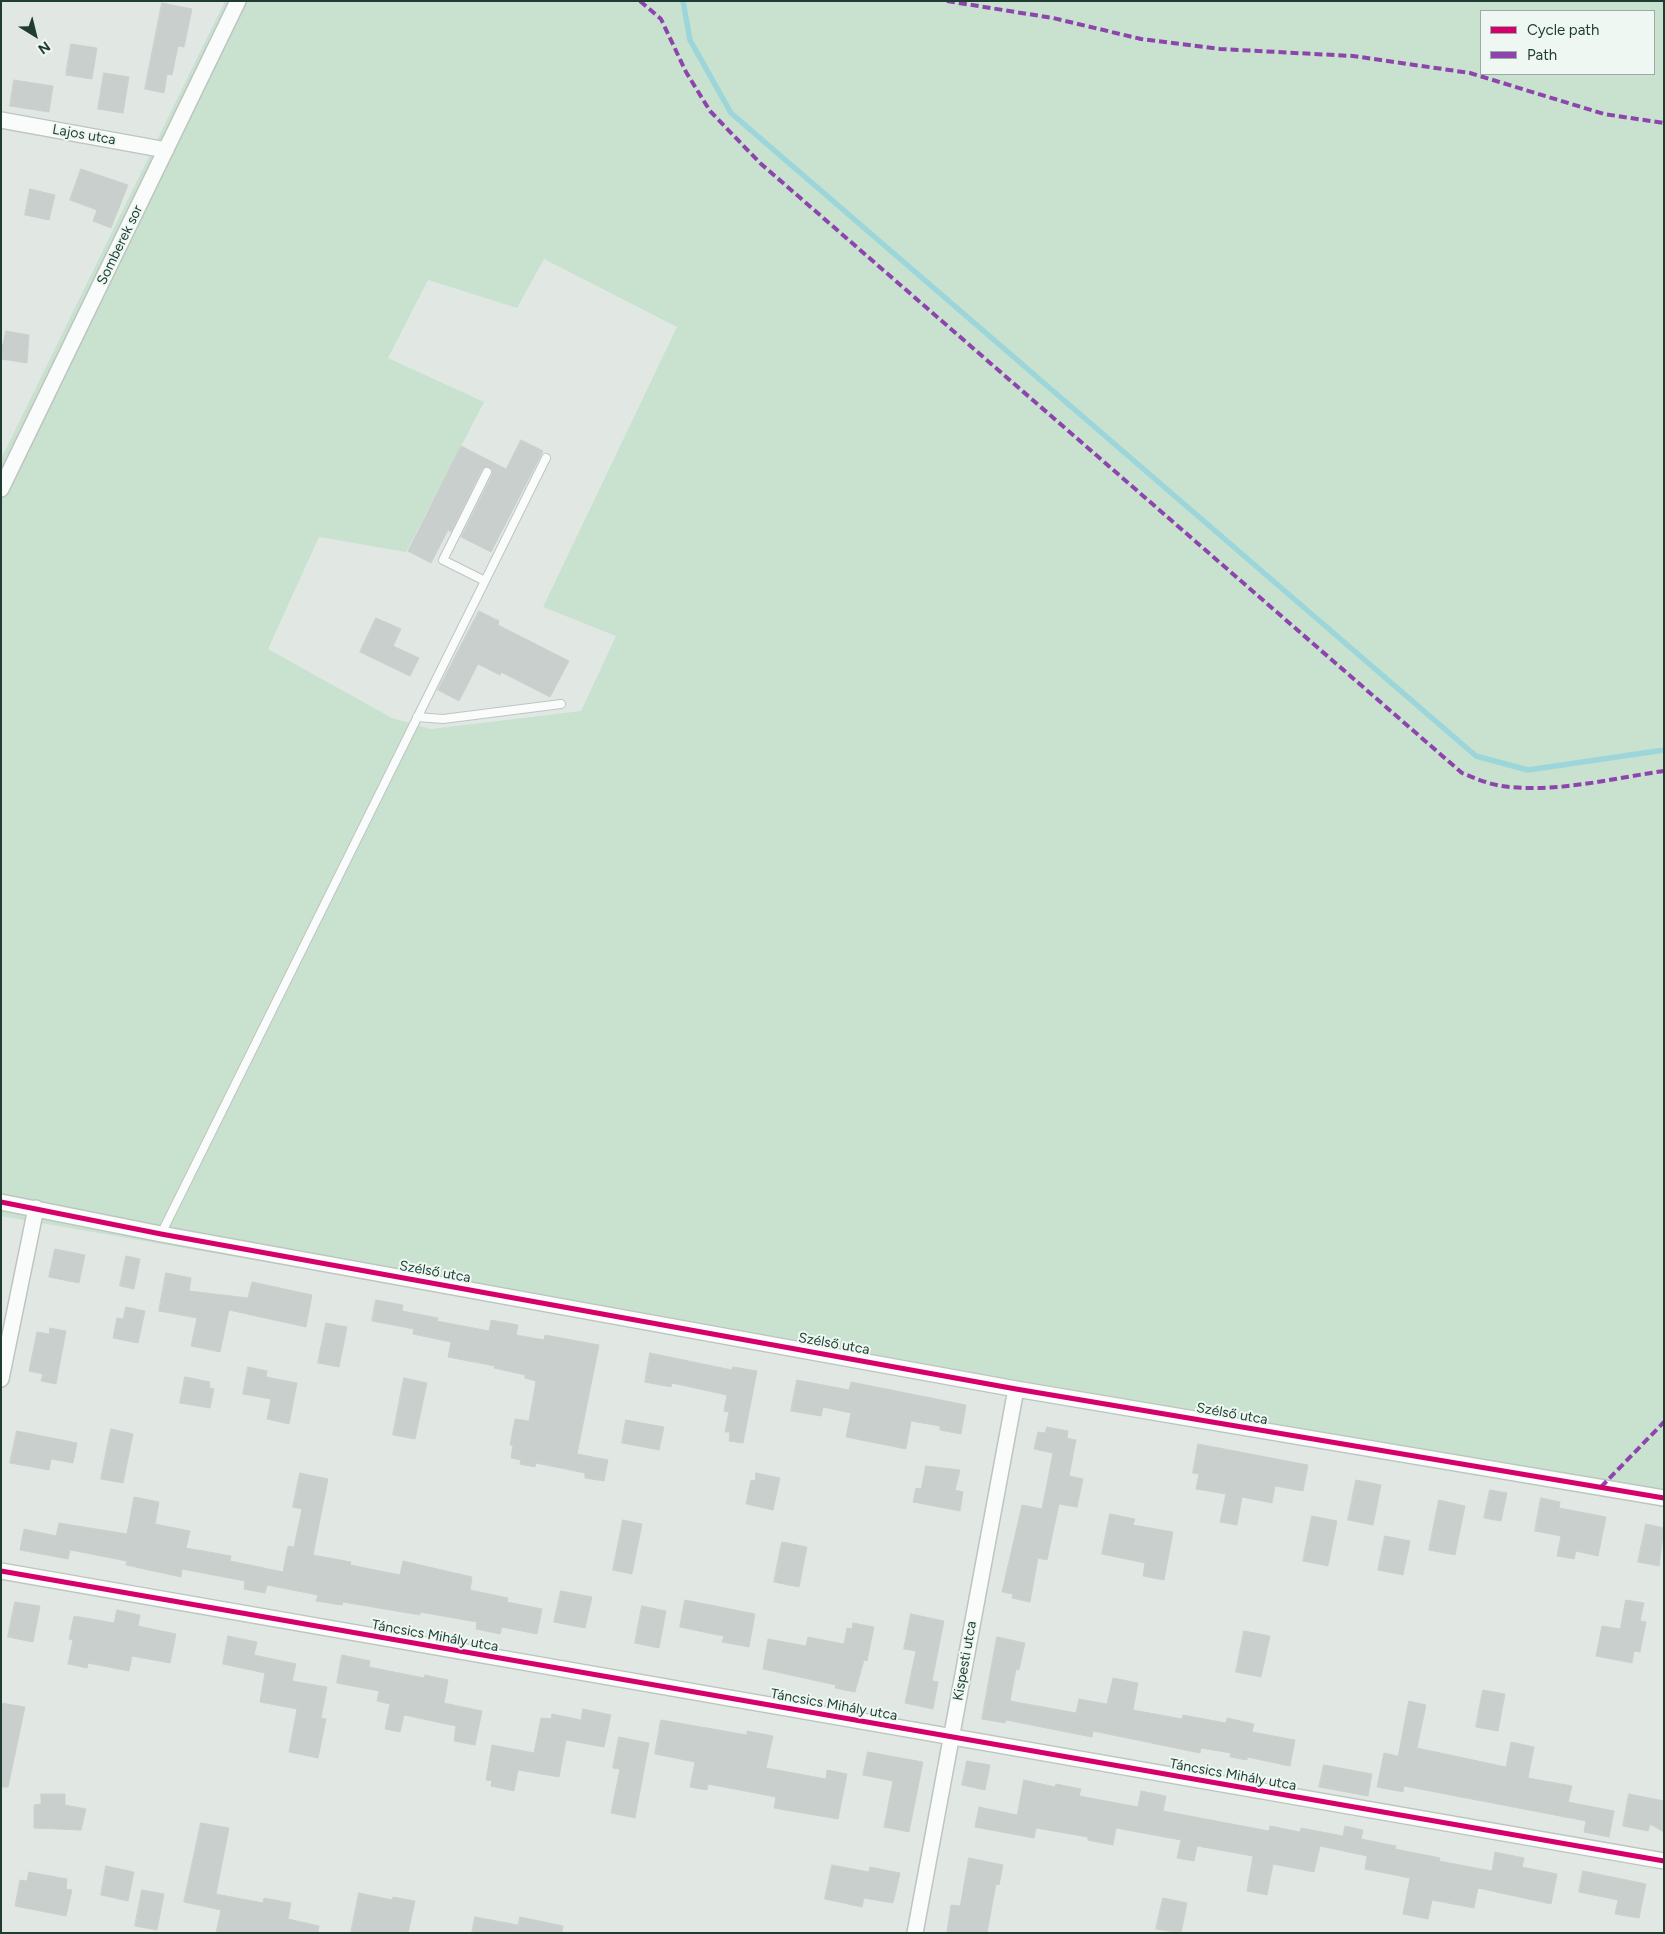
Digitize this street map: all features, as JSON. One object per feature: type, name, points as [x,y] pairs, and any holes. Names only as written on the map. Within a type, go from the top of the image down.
[{"type":"street","name":"Somberek sor","points":[[1,489],[6,471],[238,1]]},
{"type":"street","name":"Lajos utca","points":[[1,120],[166,150]]},
{"type":"street","name":"Szélső utca","points":[[1,1202],[161,1234],[1016,1389],[1664,1498]]},
{"type":"street","points":[[1,1379],[36,1208]]},
{"type":"street","name":"Kispesti utca","points":[[914,1933],[1016,1389]]},
{"type":"street","name":"Táncsics Mihály utca","points":[[1,1571],[1664,1861]]},
{"type":"lane","points":[[161,1234],[546,458]]},
{"type":"lane","points":[[485,581],[443,560],[487,472]]},
{"type":"lane","points":[[417,718],[443,719],[561,704]]},
{"type":"green space","points":[[225,1],[1664,1],[1664,1506],[1,1216],[1,459]],"holes":[[[544,259],[677,327],[543,607],[616,636],[581,711],[431,729],[392,718],[268,649],[319,537],[406,552],[484,402],[388,358],[428,280],[517,308]]]},
{"type":"building","points":[[162,3],[192,9],[184,47],[178,46],[172,75],[167,74],[164,93],[145,89]]},
{"type":"building","points":[[71,44],[97,48],[92,79],[66,75]]},
{"type":"building","points":[[104,73],[129,77],[123,113],[98,109]]},
{"type":"building","points":[[14,80],[53,86],[49,112],[10,106]]},
{"type":"building","points":[[81,169],[128,185],[111,228],[93,221],[97,210],[70,200]]},
{"type":"building","points":[[30,189],[55,195],[49,220],[25,215]]},
{"type":"building","points":[[6,331],[29,335],[27,363],[1,359],[1,344],[3,344]]},
{"type":"building","points":[[521,440],[543,451],[491,552],[461,537],[492,475],[492,469],[487,466],[482,469],[451,532],[448,530],[431,563],[408,551],[461,446],[506,469]]},
{"type":"building","points":[[479,611],[499,621],[498,625],[569,661],[550,697],[501,672],[500,675],[478,664],[459,701],[438,690]]},
{"type":"building","points":[[376,618],[401,629],[393,646],[419,658],[410,676],[360,652]]},
{"type":"building","points":[[55,1249],[85,1255],[79,1283],[49,1277]]},
{"type":"building","points":[[126,1256],[140,1259],[134,1289],[120,1286]]},
{"type":"building","points":[[166,1273],[191,1278],[189,1291],[248,1298],[252,1282],[312,1295],[306,1327],[229,1310],[220,1352],[191,1346],[197,1318],[159,1311]]},
{"type":"building","points":[[376,1300],[403,1305],[402,1311],[438,1318],[437,1321],[489,1331],[491,1320],[518,1325],[516,1335],[544,1340],[545,1335],[599,1345],[577,1454],[608,1460],[604,1481],[585,1478],[585,1473],[536,1463],[535,1467],[520,1464],[521,1460],[511,1458],[513,1445],[510,1445],[515,1419],[529,1421],[536,1381],[525,1378],[525,1375],[494,1368],[495,1366],[448,1357],[451,1342],[413,1334],[414,1329],[372,1321]]},
{"type":"building","points":[[126,1307],[145,1311],[138,1343],[113,1338],[117,1318],[123,1319]]},
{"type":"building","points":[[326,1323],[347,1327],[339,1367],[318,1363]]},
{"type":"building","points":[[50,1328],[66,1331],[56,1384],[41,1381],[43,1374],[29,1371],[37,1332],[49,1334]]},
{"type":"building","points":[[650,1353],[732,1370],[733,1367],[757,1371],[743,1443],[729,1441],[730,1432],[725,1432],[729,1412],[724,1411],[727,1395],[672,1383],[671,1387],[645,1382]]},
{"type":"building","points":[[248,1367],[267,1371],[266,1377],[297,1383],[289,1424],[267,1419],[271,1399],[243,1394]]},
{"type":"building","points":[[185,1377],[210,1382],[209,1388],[214,1389],[210,1408],[180,1403]]},
{"type":"building","points":[[404,1378],[427,1383],[415,1439],[393,1435]]},
{"type":"building","points":[[797,1380],[849,1390],[851,1382],[966,1405],[961,1434],[940,1430],[940,1426],[911,1421],[906,1449],[846,1437],[851,1413],[823,1407],[821,1416],[791,1411]]},
{"type":"building","points":[[626,1420],[664,1427],[659,1450],[622,1443]]},
{"type":"building","points":[[1047,1427],[1068,1431],[1067,1438],[1076,1440],[1069,1476],[1083,1479],[1077,1507],[1059,1504],[1047,1560],[1038,1558],[1030,1602],[1012,1598],[1013,1594],[1002,1592],[1022,1505],[1042,1509],[1053,1453],[1034,1449],[1038,1432],[1045,1433]]},
{"type":"building","points":[[111,1429],[133,1434],[123,1483],[101,1479]]},
{"type":"building","points":[[17,1431],[77,1443],[73,1463],[51,1459],[49,1470],[10,1463]]},
{"type":"building","points":[[1198,1444],[1308,1465],[1303,1491],[1275,1486],[1272,1503],[1242,1497],[1237,1525],[1220,1522],[1226,1494],[1196,1489],[1199,1474],[1193,1473]]},
{"type":"building","points":[[926,1466],[960,1470],[955,1490],[963,1492],[960,1511],[913,1502],[916,1488],[921,1489]]},
{"type":"building","points":[[300,1473],[328,1479],[313,1555],[351,1562],[350,1565],[400,1575],[403,1561],[472,1577],[470,1590],[508,1598],[507,1602],[542,1609],[537,1634],[502,1627],[500,1634],[476,1629],[477,1622],[420,1612],[420,1615],[343,1602],[342,1605],[316,1601],[318,1595],[267,1585],[265,1593],[244,1589],[245,1581],[182,1569],[181,1577],[126,1565],[127,1561],[70,1550],[68,1559],[20,1550],[24,1529],[56,1536],[59,1523],[127,1534],[134,1497],[159,1502],[155,1524],[190,1531],[186,1548],[231,1556],[230,1561],[283,1572],[288,1546],[294,1547],[302,1509],[293,1507]]},
{"type":"building","points":[[756,1473],[780,1478],[773,1510],[746,1504],[751,1480],[755,1481]]},
{"type":"building","points":[[1356,1480],[1381,1485],[1373,1525],[1348,1520]]},
{"type":"building","points":[[1490,1490],[1507,1493],[1501,1521],[1484,1518]]},
{"type":"building","points":[[1541,1498],[1560,1502],[1559,1508],[1606,1517],[1598,1556],[1576,1551],[1574,1559],[1557,1556],[1561,1536],[1535,1531]]},
{"type":"building","points":[[1439,1500],[1465,1506],[1455,1555],[1429,1550]]},
{"type":"building","points":[[1110,1514],[1135,1519],[1133,1525],[1173,1532],[1164,1580],[1143,1576],[1145,1563],[1102,1554]]},
{"type":"building","points":[[1312,1516],[1337,1521],[1328,1566],[1303,1561]]},
{"type":"building","points":[[623,1520],[642,1524],[632,1574],[613,1570]]},
{"type":"building","points":[[1646,1524],[1664,1528],[1659,1566],[1638,1562]]},
{"type":"building","points":[[1385,1536],[1410,1541],[1403,1575],[1378,1570]]},
{"type":"building","points":[[782,1542],[807,1547],[799,1587],[774,1582]]},
{"type":"building","points":[[561,1591],[592,1597],[585,1628],[554,1622]]},
{"type":"building","points":[[685,1600],[755,1614],[749,1647],[722,1642],[724,1636],[680,1627]]},
{"type":"building","points":[[1626,1600],[1644,1603],[1640,1621],[1646,1622],[1640,1652],[1634,1651],[1632,1663],[1596,1656],[1602,1626],[1620,1629]]},
{"type":"building","points":[[15,1602],[40,1606],[33,1642],[8,1637]]},
{"type":"building","points":[[642,1606],[666,1611],[659,1648],[635,1643]]},
{"type":"building","points":[[117,1610],[140,1615],[138,1626],[176,1634],[170,1663],[132,1656],[129,1671],[88,1663],[87,1668],[68,1664],[73,1640],[69,1639],[74,1616],[114,1623]]},
{"type":"building","points":[[911,1614],[944,1621],[932,1681],[938,1682],[933,1709],[905,1703],[916,1651],[904,1649]]},
{"type":"building","points":[[853,1623],[874,1627],[867,1661],[864,1660],[855,1692],[835,1688],[836,1685],[763,1669],[768,1639],[806,1646],[808,1637],[844,1644],[847,1628],[852,1629]]},
{"type":"building","points":[[1244,1631],[1270,1636],[1261,1677],[1236,1672]]},
{"type":"building","points":[[228,1636],[257,1642],[254,1655],[296,1664],[292,1681],[327,1687],[321,1718],[326,1719],[318,1758],[289,1752],[297,1709],[260,1702],[265,1673],[223,1664]]},
{"type":"building","points":[[997,1637],[1025,1643],[1019,1670],[1016,1669],[1010,1701],[1076,1713],[1079,1699],[1107,1704],[1113,1678],[1138,1683],[1133,1710],[1182,1719],[1183,1715],[1226,1723],[1227,1718],[1254,1724],[1252,1732],[1295,1740],[1290,1766],[1247,1757],[1247,1760],[1230,1757],[1231,1753],[1201,1748],[1200,1753],[1093,1731],[1092,1737],[1006,1720],[1005,1723],[982,1719]]},
{"type":"building","points":[[342,1655],[370,1661],[369,1667],[424,1678],[425,1675],[448,1680],[444,1703],[482,1711],[475,1745],[454,1741],[456,1726],[404,1715],[400,1732],[385,1729],[390,1704],[377,1701],[379,1691],[337,1683]]},
{"type":"building","points":[[1483,1690],[1505,1694],[1498,1731],[1476,1727]]},
{"type":"building","points":[[1409,1701],[1426,1705],[1417,1748],[1506,1767],[1511,1742],[1534,1747],[1528,1778],[1572,1786],[1568,1802],[1614,1811],[1609,1837],[1584,1832],[1586,1821],[1404,1786],[1403,1792],[1377,1787],[1384,1753],[1398,1756]]},
{"type":"building","points":[[1,1703],[25,1707],[8,1787],[1,1787]]},
{"type":"building","points":[[583,1709],[611,1715],[604,1747],[566,1740],[559,1777],[518,1770],[514,1791],[491,1786],[492,1781],[486,1780],[492,1745],[534,1753],[541,1718],[551,1719],[552,1714],[581,1720]]},
{"type":"building","points":[[661,1720],[747,1735],[747,1731],[773,1736],[766,1768],[826,1779],[827,1770],[847,1774],[838,1819],[774,1808],[776,1797],[708,1784],[707,1790],[690,1787],[695,1762],[655,1754]]},
{"type":"building","points":[[619,1737],[649,1743],[635,1818],[611,1813],[620,1769],[613,1768]]},
{"type":"building","points":[[868,1752],[923,1762],[909,1832],[884,1827],[893,1781],[863,1775]]},
{"type":"building","points":[[967,1761],[990,1765],[985,1790],[962,1785]]},
{"type":"building","points":[[1324,1765],[1372,1774],[1368,1796],[1319,1787]]},
{"type":"building","points":[[1024,1780],[1055,1787],[1056,1784],[1081,1789],[1079,1796],[1138,1807],[1141,1791],[1166,1796],[1163,1811],[1269,1831],[1270,1826],[1300,1832],[1301,1828],[1343,1836],[1345,1826],[1363,1830],[1361,1839],[1396,1846],[1395,1849],[1440,1858],[1439,1861],[1492,1871],[1495,1852],[1524,1858],[1522,1867],[1557,1874],[1551,1904],[1478,1888],[1474,1908],[1432,1900],[1428,1919],[1403,1914],[1410,1878],[1365,1869],[1367,1856],[1320,1846],[1314,1872],[1273,1864],[1267,1895],[1247,1891],[1253,1856],[1197,1846],[1194,1861],[1177,1858],[1181,1840],[1116,1828],[1113,1845],[1088,1840],[1088,1837],[1036,1828],[1034,1838],[975,1827],[979,1807],[1017,1815]]},
{"type":"building","points":[[41,1794],[65,1794],[65,1805],[86,1809],[81,1830],[34,1828],[34,1805],[41,1804]]},
{"type":"building","points":[[1629,1794],[1664,1801],[1664,1832],[1650,1824],[1648,1831],[1623,1826]]},
{"type":"building","points":[[201,1823],[229,1828],[216,1894],[263,1903],[264,1898],[291,1903],[288,1919],[319,1926],[318,1933],[216,1933],[221,1910],[184,1902]]},
{"type":"building","points":[[969,1858],[1003,1865],[999,1885],[996,1884],[987,1933],[947,1932],[951,1905],[960,1906]]},
{"type":"building","points":[[832,1865],[869,1872],[870,1867],[900,1873],[893,1903],[864,1898],[862,1907],[825,1899]]},
{"type":"building","points":[[106,1866],[134,1872],[128,1901],[101,1895]]},
{"type":"building","points":[[1583,1871],[1646,1884],[1639,1918],[1615,1914],[1618,1900],[1579,1892]]},
{"type":"building","points":[[29,1872],[67,1879],[66,1889],[72,1890],[66,1916],[15,1906],[20,1880],[27,1881]]},
{"type":"building","points":[[142,1890],[164,1894],[157,1930],[135,1926]]},
{"type":"building","points":[[359,1893],[392,1900],[393,1897],[415,1901],[408,1933],[351,1933]]},
{"type":"building","points":[[1163,1898],[1187,1903],[1181,1933],[1156,1929]]},
{"type":"building","points":[[475,1917],[518,1925],[517,1933],[472,1933]]},
{"type":"building","points":[[520,1917],[563,1926],[562,1933],[517,1933]]},
{"type":"waterway","points":[[683,1],[690,40],[731,113],[1476,756],[1528,770],[1664,750]]},
{"type":"marked path","points":[[640,1],[661,19],[686,72],[710,111],[760,163],[1462,773],[1497,785],[1549,788],[1587,784],[1664,771]]},
{"type":"marked path","points":[[947,1],[1053,18],[1141,39],[1220,49],[1353,56],[1470,73],[1604,114],[1664,123]]},
{"type":"marked path","points":[[1601,1487],[1664,1422]]},
{"type":"cycle path","points":[[1,1202],[161,1234],[1016,1389],[1664,1498]]},
{"type":"cycle path","points":[[1,1571],[1664,1861]]}]
